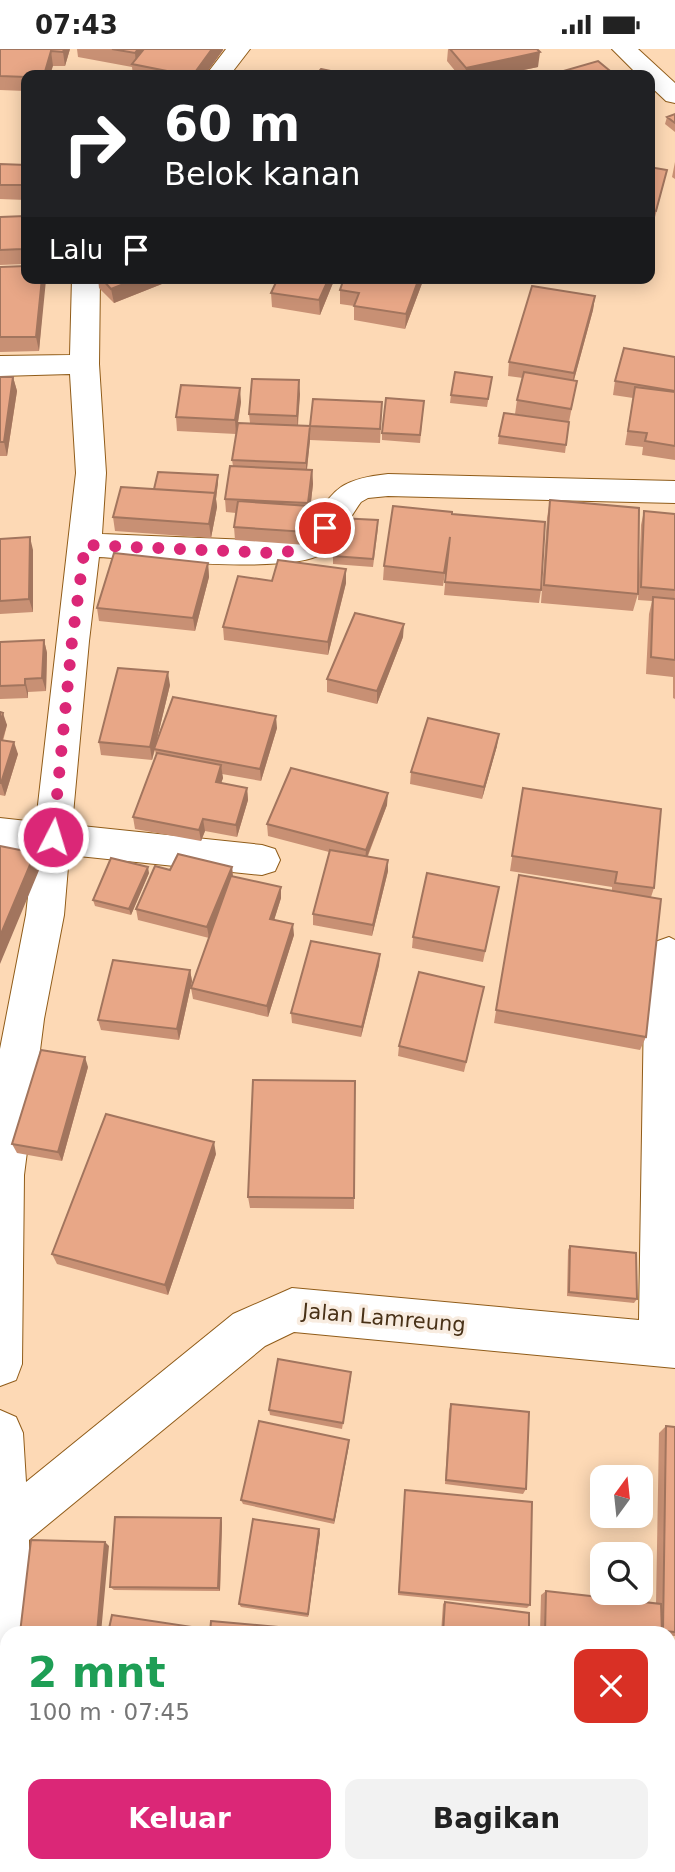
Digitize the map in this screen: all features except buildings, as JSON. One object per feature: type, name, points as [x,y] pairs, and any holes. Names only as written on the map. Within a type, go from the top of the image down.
[{"type":"street","points":[[222,70],[237,49]]},
{"type":"street","points":[[624,49],[647,70]]},
{"type":"street","points":[[655,78],[675,96]]},
{"type":"street","points":[[0,1364],[3,1175],[12,1018],[45,915],[53,837],[54,641],[85,545],[91,473],[84,364],[86,284]]},
{"type":"street","points":[[0,366],[84,364]]},
{"type":"street","points":[[85,545],[274,553],[303,550],[313,544],[350,494],[361,488],[388,485],[675,492]]},
{"type":"street","points":[[0,833],[262,860]]},
{"type":"street","points":[[668,1345],[664,1009],[669,954]]},
{"type":"street","name":"Jalan Lamreung","points":[[3,1531],[249,1330],[292,1310],[668,1345]]},
{"type":"street","points":[[0,1433],[5,1626]]},
{"type":"route","points":[[53,837],[72,641],[85,545],[274,553],[303,550],[313,544],[325,528]]}]
